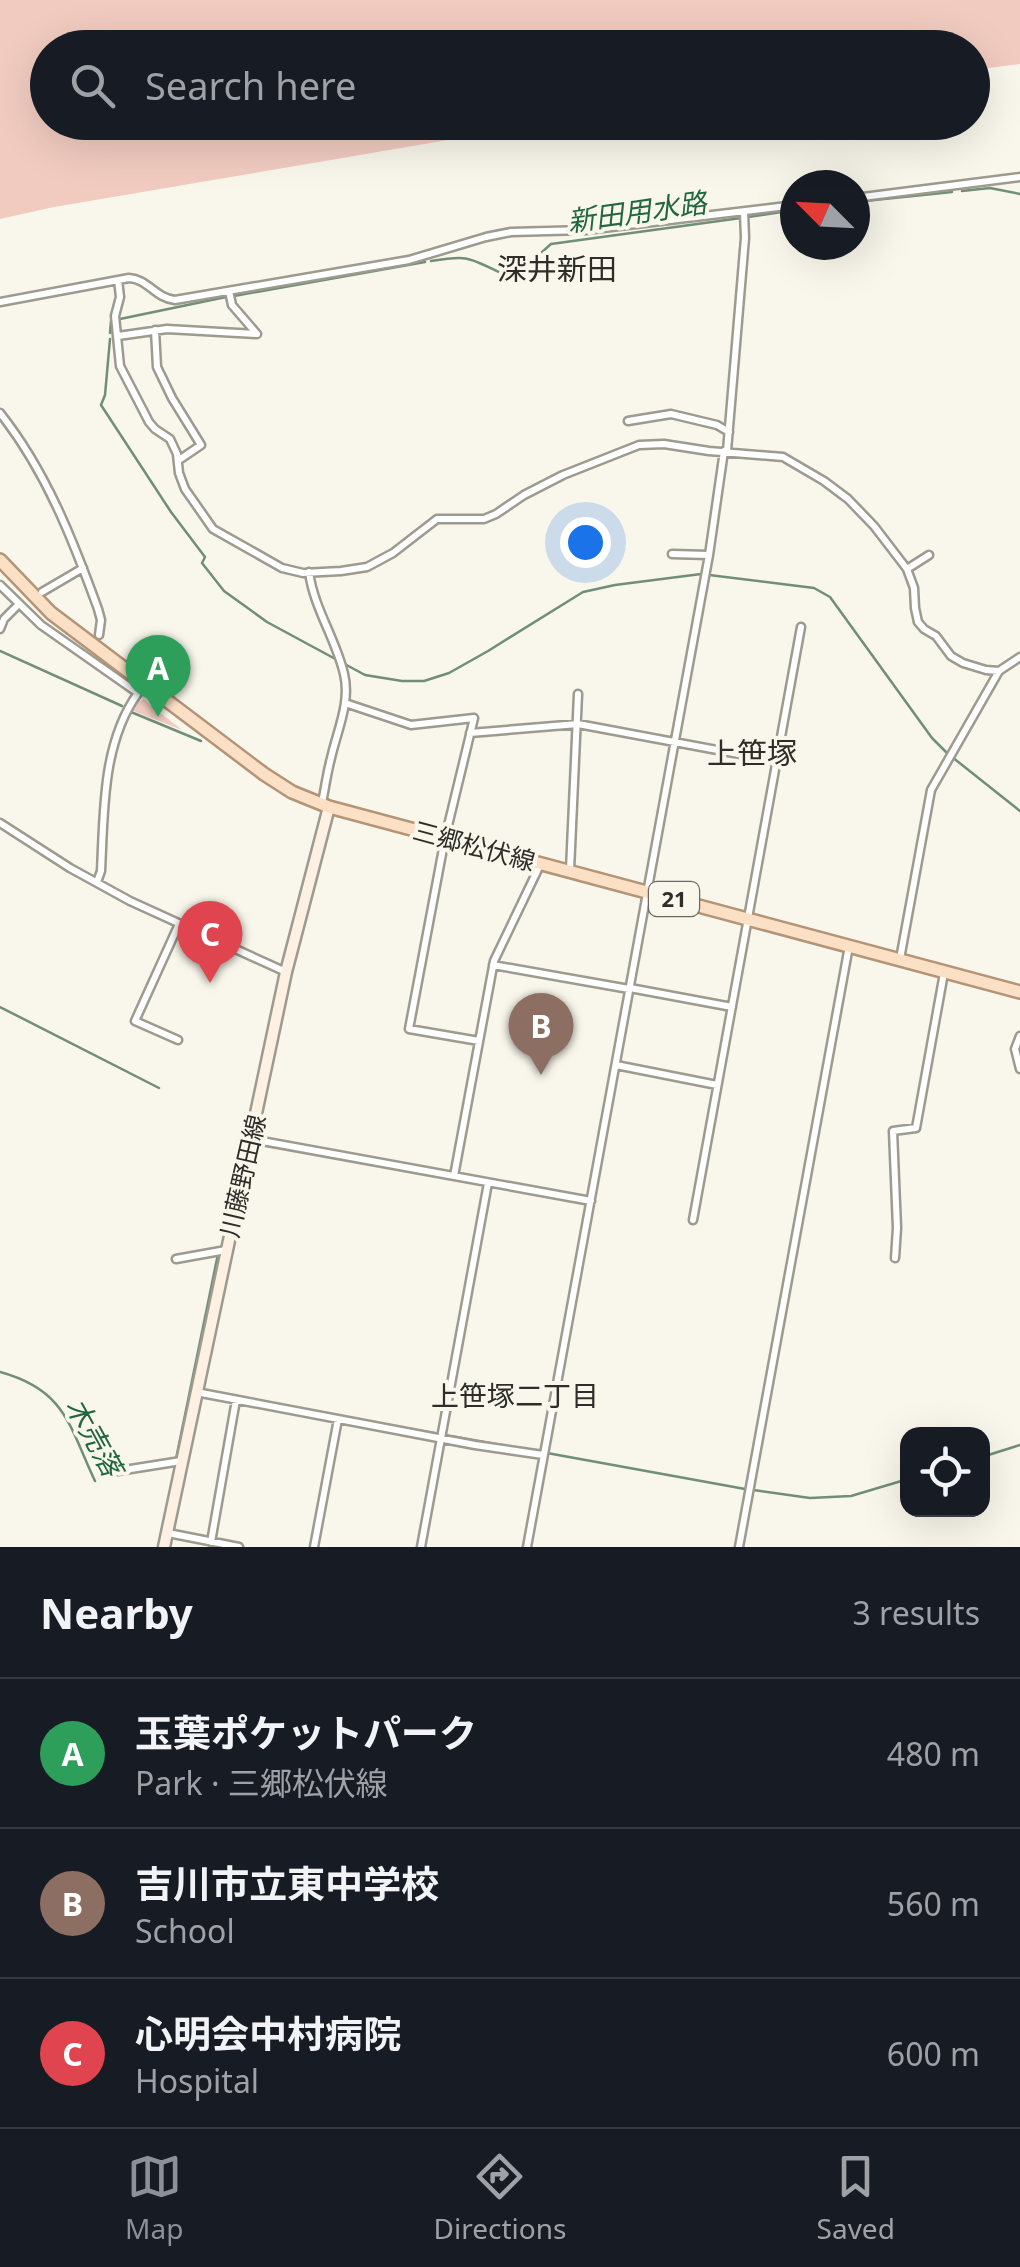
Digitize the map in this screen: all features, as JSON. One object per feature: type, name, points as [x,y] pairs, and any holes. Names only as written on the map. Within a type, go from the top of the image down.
[{"type":"main road","name":"三郷松伏線","points":[[0,560],[51,613],[129,673],[281,786],[325,806],[1020,992]]},
{"type":"main road","name":"川藤野田線","points":[[164,1547],[325,806]]},
{"type":"street","points":[[870,196],[1020,178]]},
{"type":"street","points":[[0,302],[137,279],[169,300],[427,256],[511,232],[586,230],[780,207]]},
{"type":"street","points":[[527,1547],[730,433],[744,212]]},
{"type":"street","points":[[118,280],[120,297],[115,316],[122,370],[149,422],[170,439],[186,489],[213,528],[282,568],[308,572],[367,567],[393,554],[437,519],[484,519],[563,475],[639,445],[664,444],[782,458],[824,481],[874,526],[907,569],[914,588],[916,616],[947,652],[957,660],[999,671]]},
{"type":"street","points":[[118,336],[155,330],[258,334],[232,305],[229,291]]},
{"type":"street","points":[[155,330],[156,367],[201,445],[178,460]]},
{"type":"street","points":[[0,414],[38,468],[83,568],[101,620],[98,635]]},
{"type":"street","points":[[628,420],[670,414],[730,433]]},
{"type":"street","points":[[672,554],[709,555]]},
{"type":"street","points":[[907,569],[927,557]]},
{"type":"street","points":[[42,592],[83,568]]},
{"type":"street","points":[[308,572],[344,674],[345,703],[325,806]]},
{"type":"street","points":[[0,585],[41,625],[138,693],[124,714],[108,773],[98,882]]},
{"type":"street","points":[[0,629],[4,619],[22,605]]},
{"type":"street","points":[[694,1220],[801,627]]},
{"type":"street","points":[[899,960],[931,790],[999,671],[1020,657]]},
{"type":"street","points":[[570,871],[578,694]]},
{"type":"street","points":[[345,703],[411,726],[474,718],[445,838],[408,1029],[479,1041]]},
{"type":"street","points":[[470,733],[578,724],[776,762]]},
{"type":"street","points":[[0,823],[130,901],[286,972]]},
{"type":"street","points":[[454,1176],[493,965],[541,863]]},
{"type":"street","points":[[178,1040],[135,1021],[179,924]]},
{"type":"street","points":[[739,1547],[849,946]]},
{"type":"street","points":[[493,965],[732,1007]]},
{"type":"street","points":[[895,1258],[898,1228],[893,1131],[916,1128],[944,972]]},
{"type":"street","points":[[1020,1036],[1015,1049],[1020,1069]]},
{"type":"street","points":[[616,1065],[717,1085]]},
{"type":"street","points":[[251,1139],[591,1201]]},
{"type":"street","points":[[421,1547],[488,1182]]},
{"type":"street","points":[[176,1260],[226,1250]]},
{"type":"street","points":[[196,1392],[543,1454]]},
{"type":"street","points":[[211,1542],[236,1400]]},
{"type":"street","points":[[314,1547],[338,1419]]},
{"type":"street","points":[[118,1472],[181,1461]]},
{"type":"street","points":[[166,1533],[240,1547]]},
{"type":"shaded area","points":[[0,0],[1020,0],[1020,64],[990,68],[990,30],[30,30],[30,140],[448,140],[0,219]]},
{"type":"shaded area","points":[[138,699],[143,699],[182,730],[131,710]]},
{"type":"shaded area","points":[[218,1254],[221,1254],[176,1459]]},
{"type":"waterway","name":"新田用水路","points":[[962,191],[990,188],[1020,194]]},
{"type":"waterway","name":"新田用水路","points":[[870,200],[952,192]]},
{"type":"waterway","name":"新田用水路","points":[[748,217],[780,212]]},
{"type":"waterway","name":"新田用水路","points":[[431,261],[468,259],[501,273],[532,261],[551,244],[741,218]]},
{"type":"waterway","name":"新田用水路","points":[[234,296],[425,262]]},
{"type":"waterway","name":"新田用水路","points":[[120,319],[226,297]]},
{"type":"waterway","points":[[110,333],[111,321]]},
{"type":"waterway","points":[[110,339],[101,405],[205,557],[202,563],[224,591],[267,622],[365,675],[424,681],[449,673],[583,592],[615,585],[701,574],[814,588],[830,597],[932,738],[1020,811]]},
{"type":"waterway","points":[[0,651],[122,706]]},
{"type":"waterway","points":[[131,712],[201,741]]},
{"type":"waterway","points":[[0,1007],[159,1088]]},
{"type":"waterway","name":"木売落","points":[[0,1372],[39,1389],[52,1400],[71,1427],[95,1481]]},
{"type":"waterway","points":[[355,1419],[519,1448]]},
{"type":"waterway","points":[[990,1454],[1020,1445]]},
{"type":"waterway","points":[[547,1453],[745,1489]]},
{"type":"waterway","points":[[753,1490],[810,1498],[851,1496],[900,1481]]},
{"type":"place","name":"玉葉ポケットパーク","points":[[158,717]]},
{"type":"place","name":"心明会中村病院","points":[[210,983]]},
{"type":"place","name":"吉川市立東中学校","points":[[541,1075]]},
{"type":"district","name":"深井新田","points":[[557,270]]},
{"type":"district","name":"上笹塚","points":[[752,754]]},
{"type":"district","name":"上笹塚二丁目","points":[[515,1396]]}]
